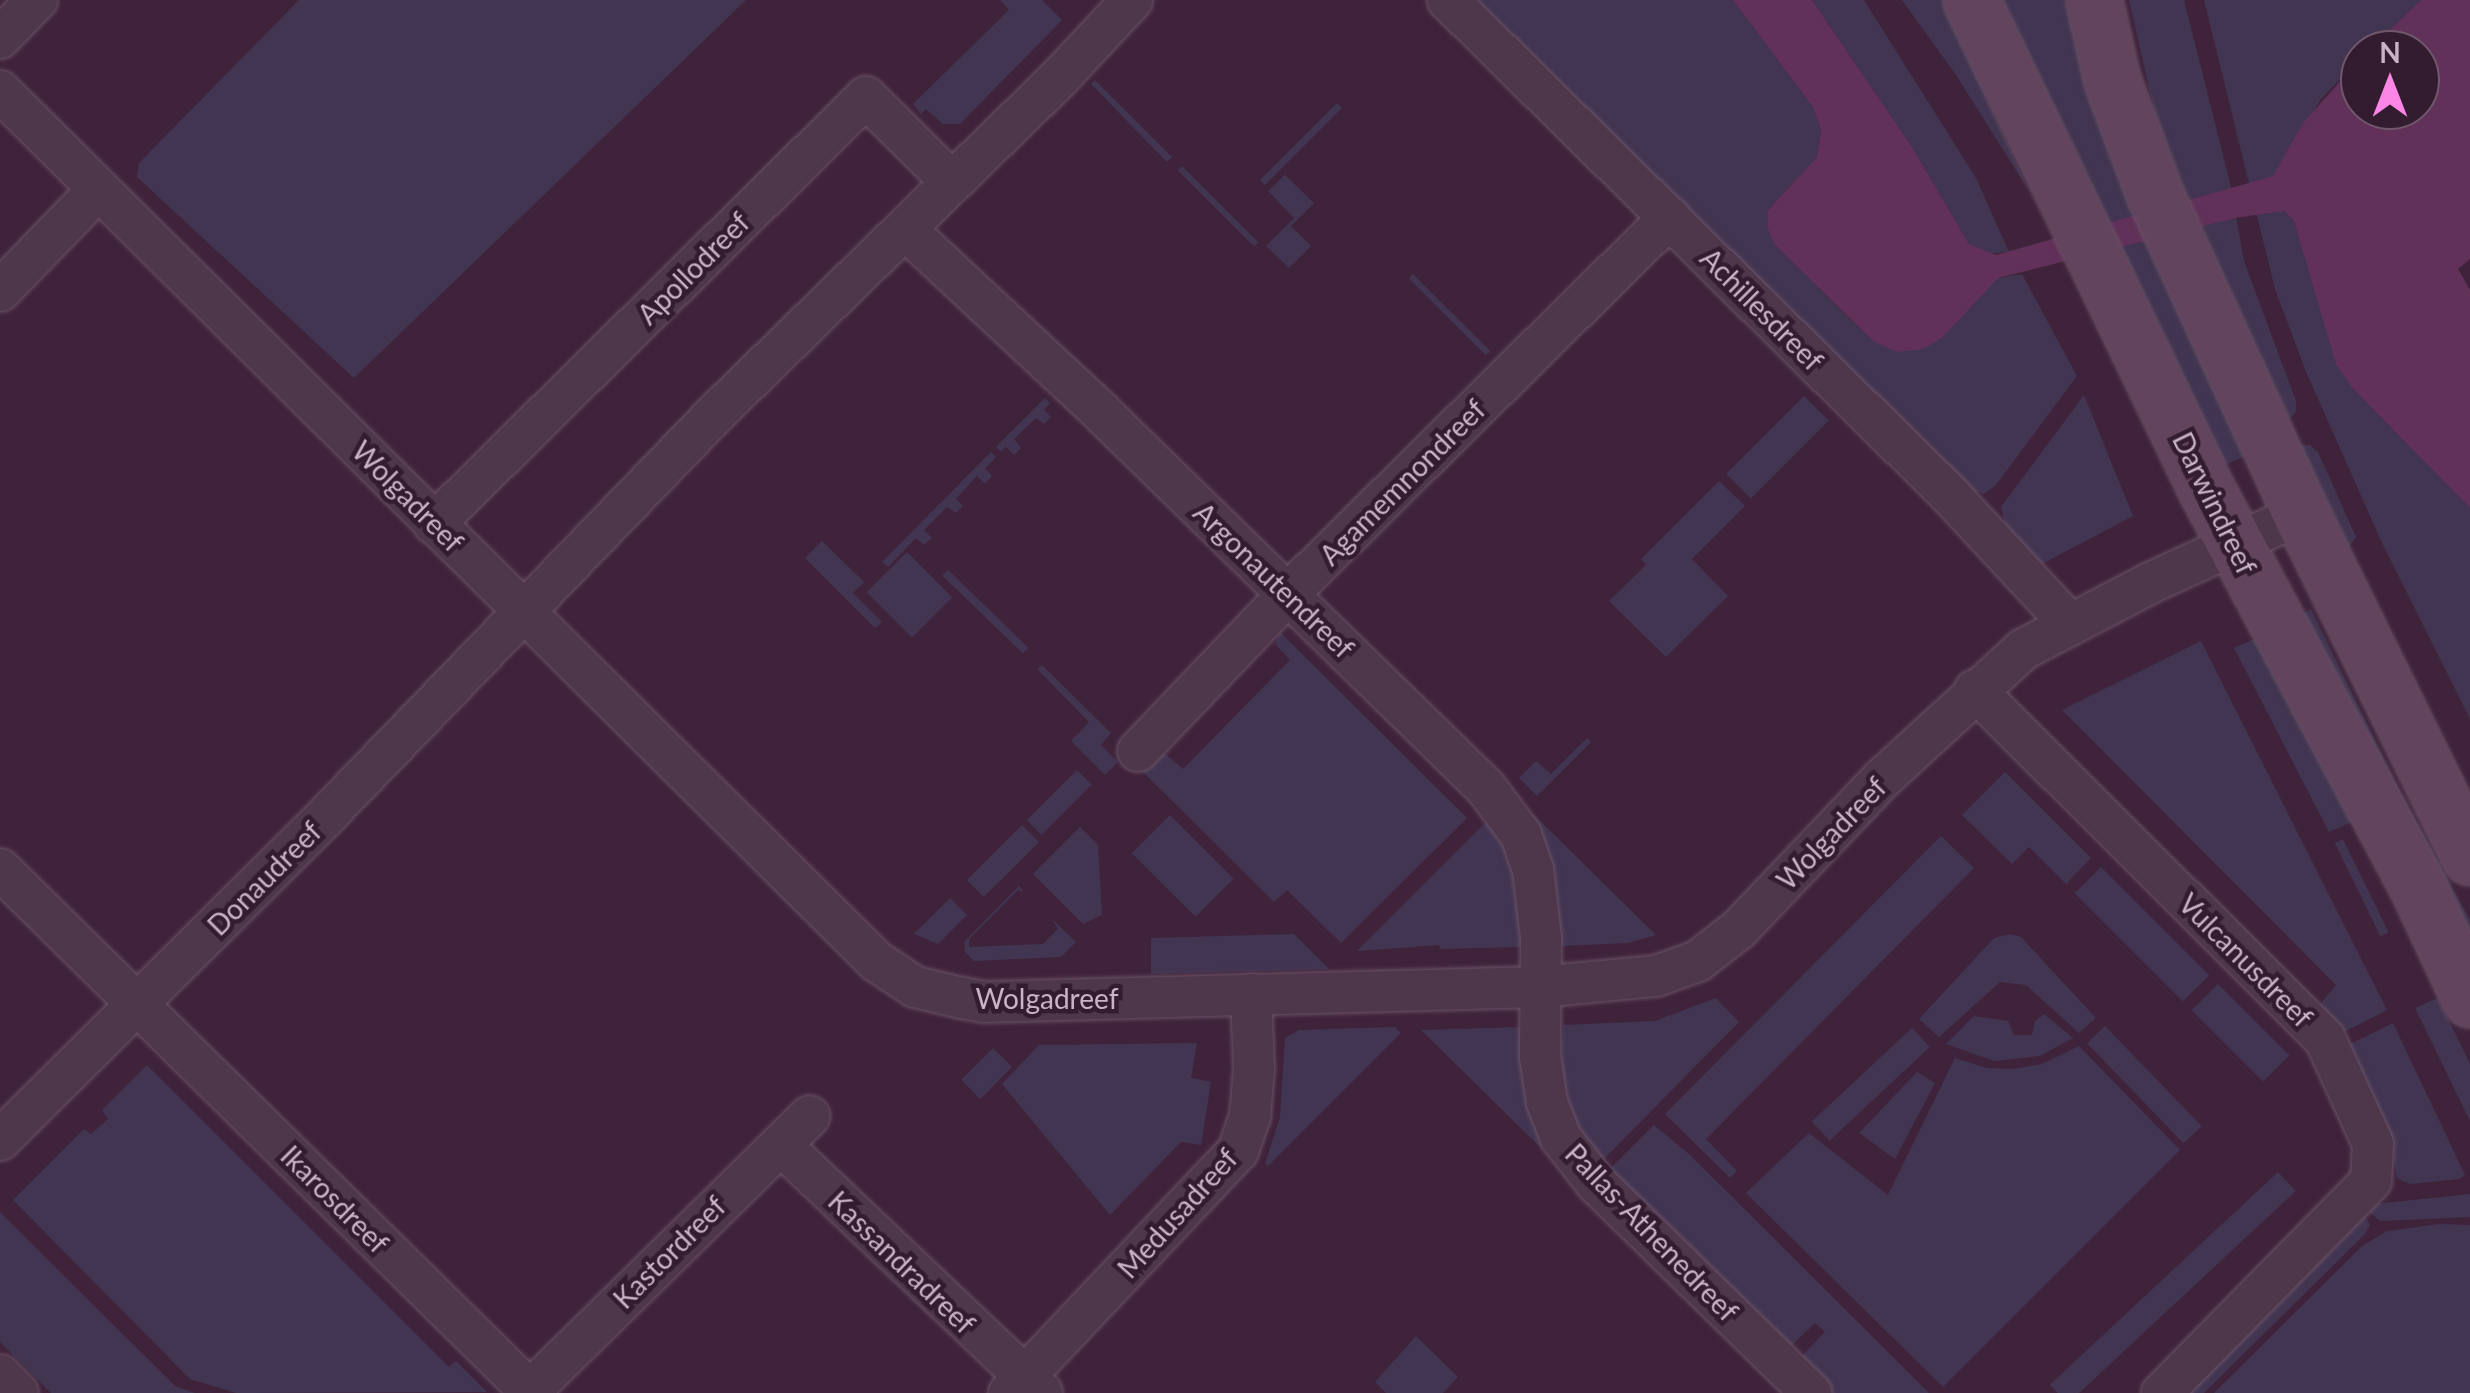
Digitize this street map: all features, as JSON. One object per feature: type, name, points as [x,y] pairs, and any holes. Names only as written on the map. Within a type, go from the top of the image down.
[{"type":"main road","name":"Darwindreef","points":[[1971,0],[2234,544],[2420,894],[2470,999]]},
{"type":"main road","points":[[2094,0],[2112,80],[2155,195],[2302,514],[2470,857]]},
{"type":"street","points":[[0,38],[37,0]]},
{"type":"street","points":[[522,610],[1132,0]]},
{"type":"street","name":"Achillesdreef","points":[[1448,0],[1950,496],[2070,624]]},
{"type":"street","name":"Wolgadreef","points":[[0,90],[876,962],[915,986],[986,1002],[1538,986],[1656,976],[1698,961],[1739,929],[1882,779],[2024,649],[2302,514]]},
{"type":"street","name":"Apollodreef","points":[[434,524],[866,97],[952,182]]},
{"type":"street","points":[[0,291],[98,190]]},
{"type":"street","name":"Agamemnondreef","points":[[1138,751],[1289,594],[1670,216]]},
{"type":"street","name":"Argonautendreef","points":[[904,229],[1289,594],[1486,788],[1520,836],[1533,869],[1541,938],[1538,986]]},
{"type":"street","name":"Donaudreef","points":[[0,1140],[139,1004],[522,610]]},
{"type":"street","name":"Vulcanusdreef","points":[[1975,690],[2325,1039],[2373,1144],[2371,1181],[2162,1393]]},
{"type":"street","name":"Ikarosdreef","points":[[0,869],[531,1392]]},
{"type":"street","name":"Pallas-Athenedreef","points":[[1538,986],[1544,1087],[1562,1138],[1596,1182],[1792,1387]]},
{"type":"street","name":"Medusadreef","points":[[1025,1388],[1238,1151],[1250,1118],[1254,1068],[1251,994]]},
{"type":"street","name":"Kastordreef","points":[[531,1392],[810,1116]]},
{"type":"street","name":"Kassandradreef","points":[[781,1145],[1025,1388]]},
{"type":"street","points":[[0,1375],[18,1393]]},
{"type":"shaded area","points":[[299,0],[746,0],[354,378],[137,177],[139,163]]},
{"type":"shaded area","points":[[1000,0],[1042,0],[1062,20],[960,124],[943,124],[926,109],[921,114],[913,104],[1009,10]]},
{"type":"shaded area","points":[[1477,0],[1733,0],[1813,107],[1821,130],[1817,157],[1768,210],[1775,245],[1873,341],[1998,278],[2022,274],[2077,376],[1996,485],[1984,494],[1967,489]]},
{"type":"shaded area","points":[[1733,0],[1812,0],[1912,147],[1969,244],[1996,255],[2273,176],[2303,123],[2340,81],[2340,130],[2440,130],[2440,30],[2390,30],[2421,0],[2470,0],[2470,259],[2458,269],[2470,290],[2470,508],[2354,390],[2336,364],[2294,221],[2284,211],[2235,218],[1998,278],[1942,338],[1923,349],[1897,352],[1873,341],[1775,245],[1768,229],[1768,210],[1817,157],[1821,130],[1813,107]]},
{"type":"shaded area","points":[[1812,0],[1864,0],[1976,178],[2009,252],[1984,254],[1969,244],[1912,147]]},
{"type":"shaded area","points":[[1902,0],[1943,0],[2029,191],[1956,75]]},
{"type":"shaded area","points":[[1995,0],[2066,0],[2073,31],[2252,453],[2223,466]]},
{"type":"shaded area","points":[[2129,0],[2184,0],[2231,187],[2244,261],[2296,401],[2296,412],[2284,425],[2232,314],[2159,132]]},
{"type":"shaded area","points":[[2204,0],[2421,0],[2390,30],[2340,30],[2340,80],[2321,99],[2277,174],[2354,390],[2470,508],[2470,719],[2382,543],[2307,374],[2275,289]]},
{"type":"shaded area","points":[[1095,80],[1172,157],[1167,162],[1091,84]]},
{"type":"shaded area","points":[[1337,103],[1342,108],[1265,185],[1260,180]]},
{"type":"shaded area","points":[[1182,166],[1258,242],[1254,247],[1178,170]]},
{"type":"shaded area","points":[[1285,175],[1314,203],[1291,226],[1311,246],[1289,268],[1266,246],[1294,218],[1268,191]]},
{"type":"shaded area","points":[[1413,274],[1490,351],[1486,355],[1409,278]]},
{"type":"shaded area","points":[[2084,395],[2133,516],[2042,564],[2006,528],[2001,507]]},
{"type":"shaded area","points":[[1804,396],[1829,421],[1751,499],[1726,474]]},
{"type":"shaded area","points":[[1045,398],[1050,403],[1044,410],[1051,417],[1044,424],[1036,418],[1014,439],[1021,448],[1014,455],[1006,447],[1001,452],[996,447]]},
{"type":"shaded area","points":[[2293,445],[2310,445],[2318,452],[2356,537],[2345,553]]},
{"type":"shaded area","points":[[991,452],[996,457],[985,469],[992,476],[985,484],[977,476],[956,499],[963,506],[956,513],[947,507],[924,530],[932,538],[924,545],[916,538],[888,567],[882,562]]},
{"type":"shaded area","points":[[1719,481],[1745,506],[1692,559],[1728,596],[1666,657],[1609,601],[1646,565],[1641,559]]},
{"type":"shaded area","points":[[822,541],[864,582],[853,593],[882,622],[875,628],[805,558]]},
{"type":"shaded area","points":[[907,552],[952,597],[912,638],[867,592]]},
{"type":"shaded area","points":[[948,570],[1029,648],[1023,654],[942,576]]},
{"type":"shaded area","points":[[2311,609],[2398,787],[2470,920],[2470,971],[2297,617]]},
{"type":"shaded area","points":[[1280,632],[1467,818],[1341,943],[1287,890],[1274,902],[1138,767],[1163,752],[1183,769],[1290,660],[1275,644]]},
{"type":"shaded area","points":[[2261,636],[2352,822],[2329,832],[2234,648]]},
{"type":"shaded area","points":[[2201,641],[2387,1010],[2340,1034],[2318,1007],[2336,985],[2062,710]]},
{"type":"shaded area","points":[[1042,665],[1111,733],[1101,745],[1118,762],[1105,775],[1071,741],[1089,722],[1037,669]]},
{"type":"shaded area","points":[[1587,738],[1591,742],[1537,796],[1519,778],[1536,761],[1551,774]]},
{"type":"shaded area","points":[[1077,770],[1092,785],[1042,835],[1027,820]]},
{"type":"shaded area","points":[[2005,772],[2091,858],[2066,884],[2029,847],[2012,864],[1962,815]]},
{"type":"shaded area","points":[[1533,814],[1656,935],[1628,943],[1562,946],[1530,817]]},
{"type":"shaded area","points":[[1170,815],[1234,879],[1195,917],[1132,853]]},
{"type":"shaded area","points":[[1489,819],[1512,858],[1524,935],[1521,947],[1440,949],[1439,945],[1357,951]]},
{"type":"shaded area","points":[[1022,825],[1039,842],[984,897],[967,880]]},
{"type":"shaded area","points":[[1080,827],[1098,845],[1102,915],[1083,924],[1033,874]]},
{"type":"shaded area","points":[[1941,836],[1974,868],[1706,1139],[1737,1171],[1730,1178],[1665,1114]]},
{"type":"shaded area","points":[[2343,839],[2389,932],[2381,936],[2335,843]]},
{"type":"shaded area","points":[[2101,867],[2209,975],[2183,1001],[2075,893]]},
{"type":"shaded area","points":[[1019,886],[1024,892],[1018,890],[969,939],[969,947],[1043,944],[1058,929],[1051,918],[1076,942],[1061,957],[974,961],[965,952],[964,942]]},
{"type":"shaded area","points":[[950,898],[967,915],[938,944],[914,934]]},
{"type":"shaded area","points":[[1294,934],[1329,969],[1151,974],[1151,938]]},
{"type":"shaded area","points":[[2010,934],[2021,937],[2096,1018],[2079,1033],[2026,985],[2000,982],[1939,1037],[1919,1019],[1994,938]]},
{"type":"shaded area","points":[[2218,984],[2289,1055],[2263,1082],[2192,1010]]},
{"type":"shaded area","points":[[1716,998],[1739,1022],[1601,1162],[1578,1134],[1560,1082],[1563,1025],[1655,1021]]},
{"type":"shaded area","points":[[2438,998],[2470,1064],[2470,1121],[2415,1008]]},
{"type":"shaded area","points":[[2044,1014],[2073,1038],[2040,1056],[1994,1061],[1946,1044],[1974,1016],[2008,1021],[2014,1035],[2032,1035],[2035,1021]]},
{"type":"shaded area","points":[[2393,1023],[2465,1175],[2459,1179],[2410,1184],[2397,1178],[2390,1138],[2346,1046]]},
{"type":"shaded area","points":[[2105,1026],[2202,1126],[2184,1143],[2087,1043]]},
{"type":"shaded area","points":[[1395,1027],[1401,1033],[1268,1166],[1265,1164],[1280,1117],[1285,1038],[1299,1030]]},
{"type":"shaded area","points":[[1521,1027],[1546,1143],[1541,1148],[1421,1030]]},
{"type":"shaded area","points":[[1912,1028],[1930,1047],[1830,1140],[1812,1121]]},
{"type":"shaded area","points":[[1197,1043],[1191,1078],[1211,1082],[1201,1145],[1181,1142],[1110,1215],[1002,1084],[1039,1045]]},
{"type":"shaded area","points":[[2079,1046],[2180,1150],[1943,1387],[1746,1193],[1809,1133],[1888,1195],[1955,1058],[1987,1068],[2013,1069],[2042,1064]]},
{"type":"shaded area","points":[[993,1048],[1012,1067],[980,1099],[961,1080]]},
{"type":"shaded area","points":[[147,1065],[449,1367],[456,1361],[487,1392],[236,1393],[190,1379],[13,1200],[84,1129],[91,1134],[108,1119],[102,1110]]},
{"type":"shaded area","points":[[1917,1072],[1935,1083],[1895,1159],[1859,1133]]},
{"type":"shaded area","points":[[1654,1125],[1690,1155],[1929,1393],[1833,1393],[1799,1359],[1825,1332],[1815,1323],[1788,1349],[1608,1171]]},
{"type":"shaded area","points":[[2278,1172],[2296,1191],[2079,1393],[2057,1393],[2050,1385]]},
{"type":"shaded area","points":[[2470,1194],[2470,1217],[2380,1221],[2368,1211],[2374,1204]]},
{"type":"shaded area","points":[[0,1212],[175,1386],[195,1393],[51,1393],[0,1342]]},
{"type":"shaded area","points":[[2364,1214],[2370,1225],[2365,1234],[2204,1393],[2187,1393]]},
{"type":"shaded area","points":[[2440,1224],[2470,1225],[2470,1393],[2214,1393],[2362,1246],[2387,1231]]},
{"type":"shaded area","points":[[1416,1336],[1458,1377],[1443,1393],[1386,1393],[1375,1382]]}]
